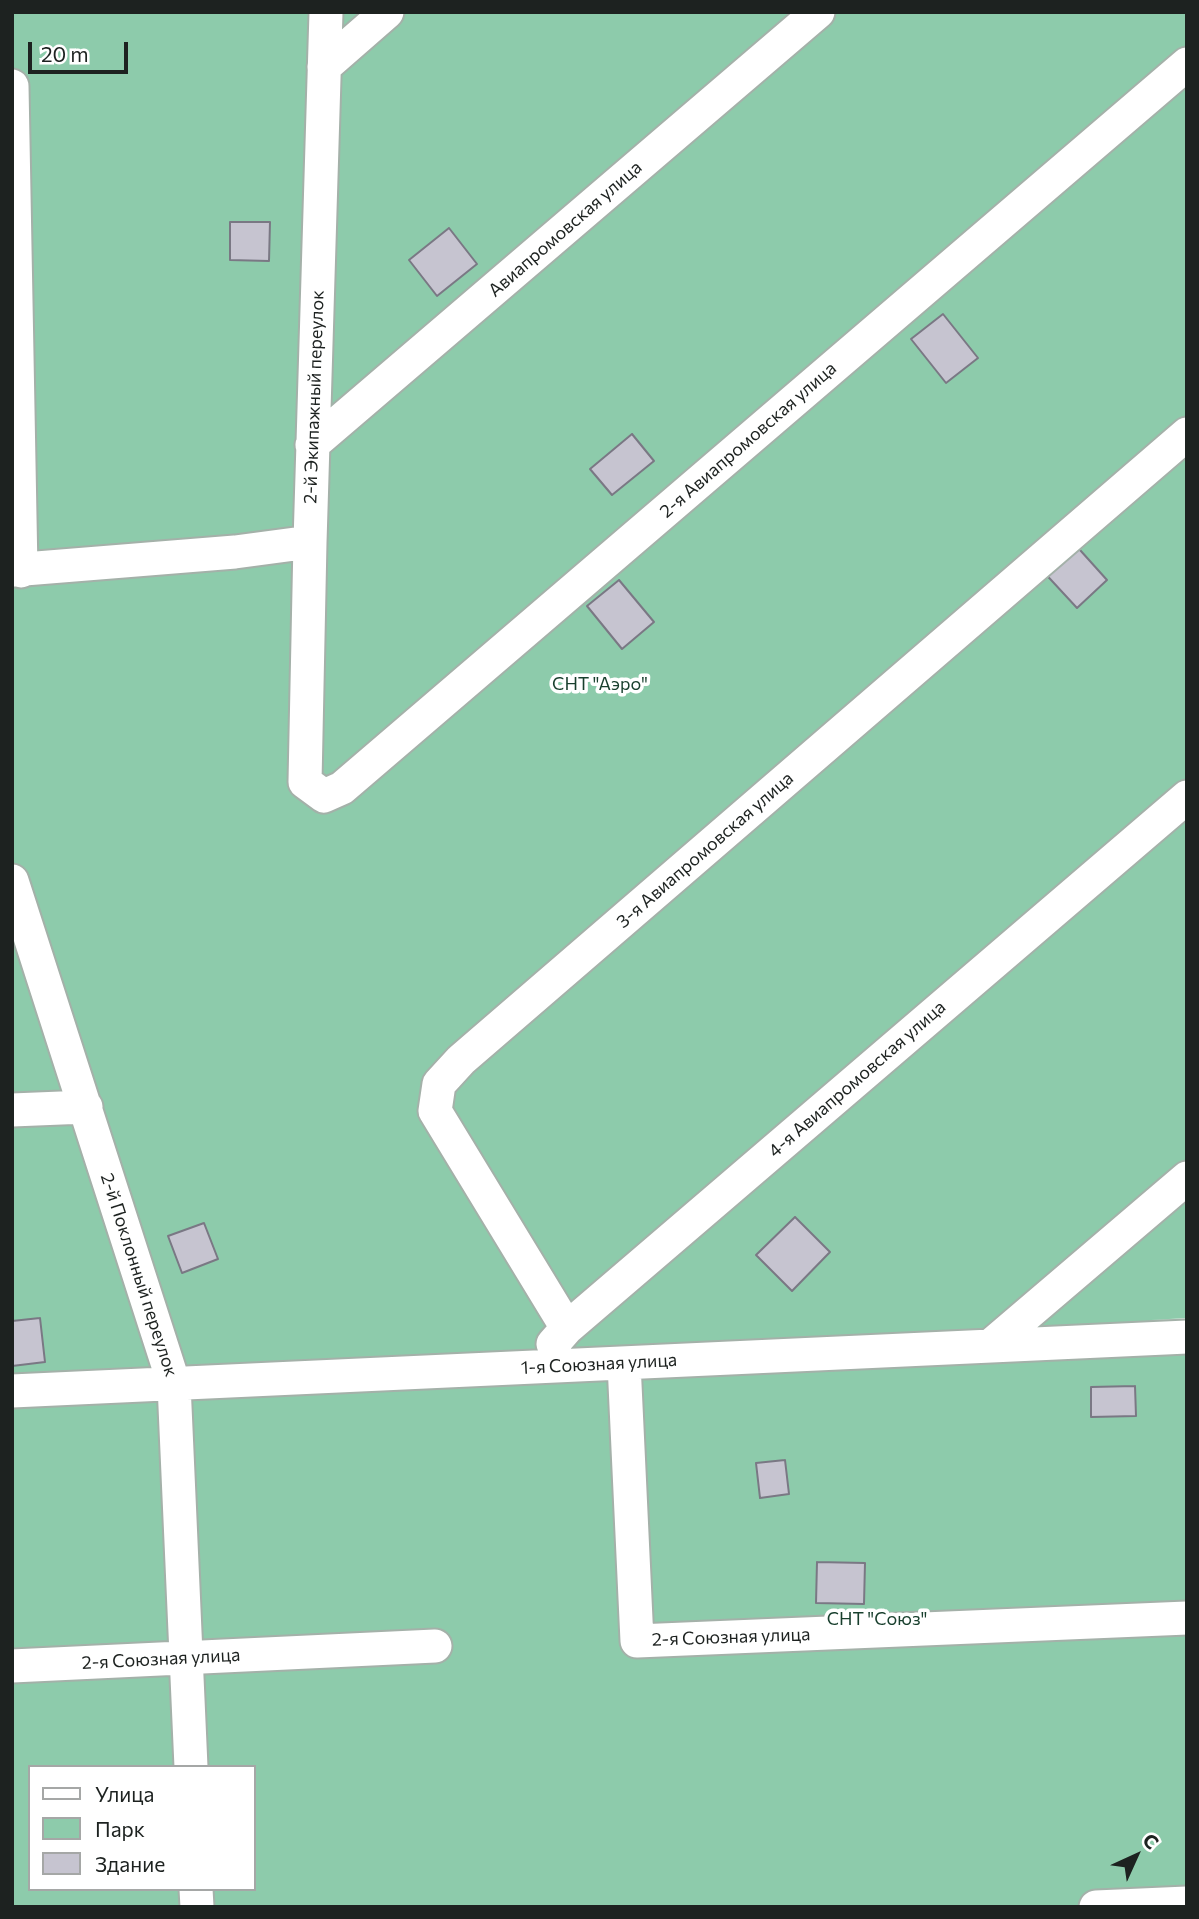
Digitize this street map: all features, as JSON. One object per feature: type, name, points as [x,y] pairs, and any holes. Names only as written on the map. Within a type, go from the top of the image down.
[{"type":"street","name":"2-й Экипажный переулок","points":[[305,782],[326,12]]},
{"type":"street","points":[[324,66],[387,12]]},
{"type":"street","name":"Авиапромовская улица","points":[[313,445],[818,12]]},
{"type":"street","name":"2-я Авиапромовская улица","points":[[305,782],[324,796],[342,788],[1187,64]]},
{"type":"street","points":[[12,86],[17,570],[235,552],[310,542]]},
{"type":"street","name":"3-я Авиапромовская улица","points":[[567,1328],[435,1111],[439,1084],[461,1060],[1187,434]]},
{"type":"street","name":"4-я Авиапромовская улица","points":[[535,1367],[567,1328],[1187,797]]},
{"type":"street","name":"2-й Поклонный переулок","points":[[12,880],[174,1384],[191,1765]]},
{"type":"street","points":[[12,1110],[86,1107]]},
{"type":"street","points":[[990,1346],[1187,1178]]},
{"type":"street","name":"1-я Союзная улица","points":[[12,1391],[1187,1337]]},
{"type":"street","name":"2-я Союзная улица","points":[[624,1363],[638,1641],[1187,1618]]},
{"type":"street","name":"2-я Союзная улица","points":[[12,1666],[435,1646]]},
{"type":"street","points":[[1096,1907],[1187,1902]]},
{"type":"green space","name":"СНТ \"Аэро\"","points":[[12,12],[1187,12],[1187,1318],[1151,1320],[1187,1319],[1187,1907],[12,1907]]},
{"type":"building","points":[[230,222],[270,222],[269,261],[230,260]]},
{"type":"building","points":[[449,228],[477,264],[437,296],[409,260]]},
{"type":"building","points":[[943,314],[978,358],[946,383],[911,339]]},
{"type":"building","points":[[632,434],[654,461],[612,495],[590,469]]},
{"type":"building","points":[[1071,540],[1107,580],[1077,608],[1040,568]]},
{"type":"building","points":[[619,580],[654,622],[622,649],[587,606]]},
{"type":"building","points":[[795,1217],[830,1252],[792,1291],[756,1255]]},
{"type":"building","points":[[204,1223],[218,1259],[182,1273],[168,1236]]},
{"type":"building","points":[[40,1318],[45,1362],[12,1366],[12,1321]]},
{"type":"building","points":[[1135,1386],[1136,1416],[1091,1417],[1091,1387]]},
{"type":"building","points":[[785,1460],[789,1494],[760,1498],[756,1463]]},
{"type":"building","points":[[817,1562],[865,1563],[864,1604],[816,1603]]},
{"type":"park label","name":"СНТ \"Союз\"","points":[[877,1619]]}]
